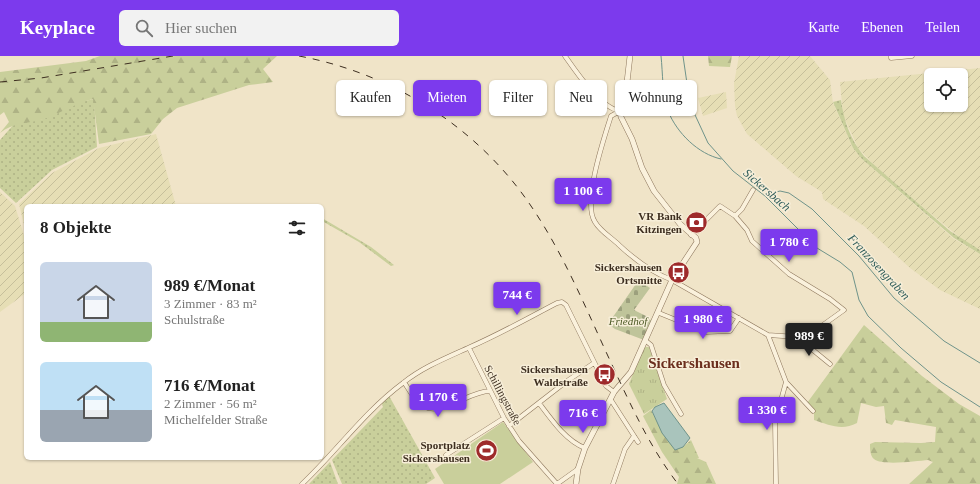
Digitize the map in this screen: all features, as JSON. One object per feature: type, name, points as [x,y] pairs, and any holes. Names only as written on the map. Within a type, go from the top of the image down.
[{"type":"street","points":[[564,56],[580,78],[597,96],[612,109],[615,110]]},
{"type":"street","points":[[627,80],[630,56]]},
{"type":"street","points":[[891,56],[891,58],[912,56]]},
{"type":"street","points":[[615,114],[611,116],[595,170],[591,208],[594,222],[624,250],[658,275],[672,280],[768,335],[797,338],[816,330],[844,310],[830,299],[789,274],[752,241],[747,230],[735,216],[720,206],[691,234]]},
{"type":"street","points":[[576,484],[578,469],[585,448],[614,392],[631,372],[659,313],[672,280],[697,242],[670,212],[647,180],[622,116]]},
{"type":"street","points":[[735,216],[742,209],[753,190]]},
{"type":"street","points":[[747,244],[752,241]]},
{"type":"street","points":[[302,484],[327,460],[354,426],[404,382],[428,366],[469,348],[557,303],[562,302],[566,305],[606,386],[614,392]]},
{"type":"street","points":[[659,313],[706,332],[730,332],[739,318]]},
{"type":"street","points":[[768,335],[771,348],[786,382],[813,411]]},
{"type":"street","points":[[797,338],[830,364]]},
{"type":"street","points":[[646,341],[651,345],[664,385],[681,414]]},
{"type":"street","name":"Schillingstraße","points":[[469,348],[509,426],[519,441],[557,484]]},
{"type":"street","points":[[509,426],[594,363]]},
{"type":"street","points":[[404,382],[418,403],[427,408],[437,410],[473,393],[490,391]]},
{"type":"street","points":[[776,484],[775,422],[786,382]]},
{"type":"street","points":[[611,400],[638,442]]},
{"type":"street","points":[[539,403],[550,418],[575,444],[585,448]]},
{"type":"street","points":[[446,455],[504,418]]},
{"type":"street","points":[[613,484],[625,449],[634,436]]},
{"type":"street","points":[[557,484],[578,469]]},
{"type":"shaded area","points":[[739,56],[810,56],[830,80],[833,103],[853,148],[862,159],[954,239],[980,254],[980,309],[940,290],[910,268],[864,226],[823,199],[822,192],[796,176],[747,134],[737,116],[735,106],[734,83]]},
{"type":"shaded area","points":[[980,68],[980,250],[963,240],[874,165],[858,148],[843,115],[840,82],[924,74],[924,112],[968,112],[968,69]]},
{"type":"shaded area","points":[[726,92],[727,108],[703,116],[698,98]]},
{"type":"shaded area","points":[[156,134],[175,204],[24,204],[24,225],[19,204],[52,173],[99,148]]},
{"type":"shaded area","points":[[0,192],[15,206],[24,235],[24,294],[0,312]]},
{"type":"green space","points":[[100,56],[277,56],[263,69],[273,82],[249,85],[177,108],[163,119],[151,134],[99,144],[93,99],[44,119],[10,127],[0,133],[9,122],[4,112],[0,115],[0,72],[86,61]]},
{"type":"green space","points":[[708,56],[732,56],[730,67],[709,66]]},
{"type":"green space","points":[[94,99],[97,147],[52,170],[16,203],[0,188],[0,140],[14,124],[43,119],[80,102]]},
{"type":"green space","points":[[841,100],[848,130],[864,156],[950,231],[980,250],[980,254],[954,238],[862,159],[853,148],[833,102]]},
{"type":"green space","points":[[324,219],[371,247],[394,265],[391,266],[359,242],[324,222]]},
{"type":"green space","name":"Friedhof","points":[[638,281],[650,282],[647,286],[650,288],[634,310],[648,317],[653,323],[644,340],[615,329],[608,324]]},
{"type":"green space","points":[[864,325],[922,376],[959,404],[980,416],[980,484],[909,484],[933,462],[928,460],[892,463],[874,459],[871,454],[870,444],[875,442],[935,442],[936,427],[895,420],[892,425],[886,423],[884,406],[876,407],[861,403],[857,423],[846,427],[825,424],[814,420],[814,412],[807,403]]},
{"type":"green space","points":[[644,347],[649,347],[667,399],[644,414],[629,384]]},
{"type":"green space","points":[[388,394],[435,478],[426,484],[342,484],[332,460],[383,407],[381,400]]},
{"type":"green space","points":[[651,410],[660,428],[670,439],[683,447],[691,440],[699,458],[697,458],[706,462],[716,484],[677,484],[679,477],[662,452],[643,416]]},
{"type":"green space","name":"Sportplatz Sickershausen","points":[[503,422],[533,462],[500,484],[444,484],[435,469]]},
{"type":"green space","points":[[330,462],[338,484],[309,484]]},
{"type":"water","points":[[664,403],[690,438],[683,447],[675,450],[662,433],[652,411],[655,407]]},
{"type":"waterway","points":[[661,56],[665,98],[668,111],[672,119],[683,135],[696,147],[721,159]]},
{"type":"waterway","name":"Sickersbach","points":[[683,56],[690,104],[708,143],[733,171],[765,196],[817,248],[840,262],[852,272],[859,300],[868,316],[901,348],[941,382],[980,407]]},
{"type":"waterway","name":"Franzosengraben","points":[[766,195],[780,191],[789,193],[812,209],[859,256],[894,298],[944,341],[980,363]]},
{"type":"railway","points":[[0,82],[41,78],[173,56]]},
{"type":"railway","points":[[299,56],[335,65],[369,76],[402,92],[433,110],[462,131],[514,182],[546,229],[574,282],[639,421],[657,454],[678,484]]},
{"type":"place","name":"VR Bank Kitzingen","points":[[697,222]]},
{"type":"place","name":"Sickershausen Ortsmitte","points":[[678,273]]},
{"type":"place","name":"Sickershausen Waldstraße","points":[[604,375]]},
{"type":"place","name":"Sportplatz Sickershausen","points":[[486,451]]},
{"type":"district","name":"Sickershausen","points":[[694,363]]}]
